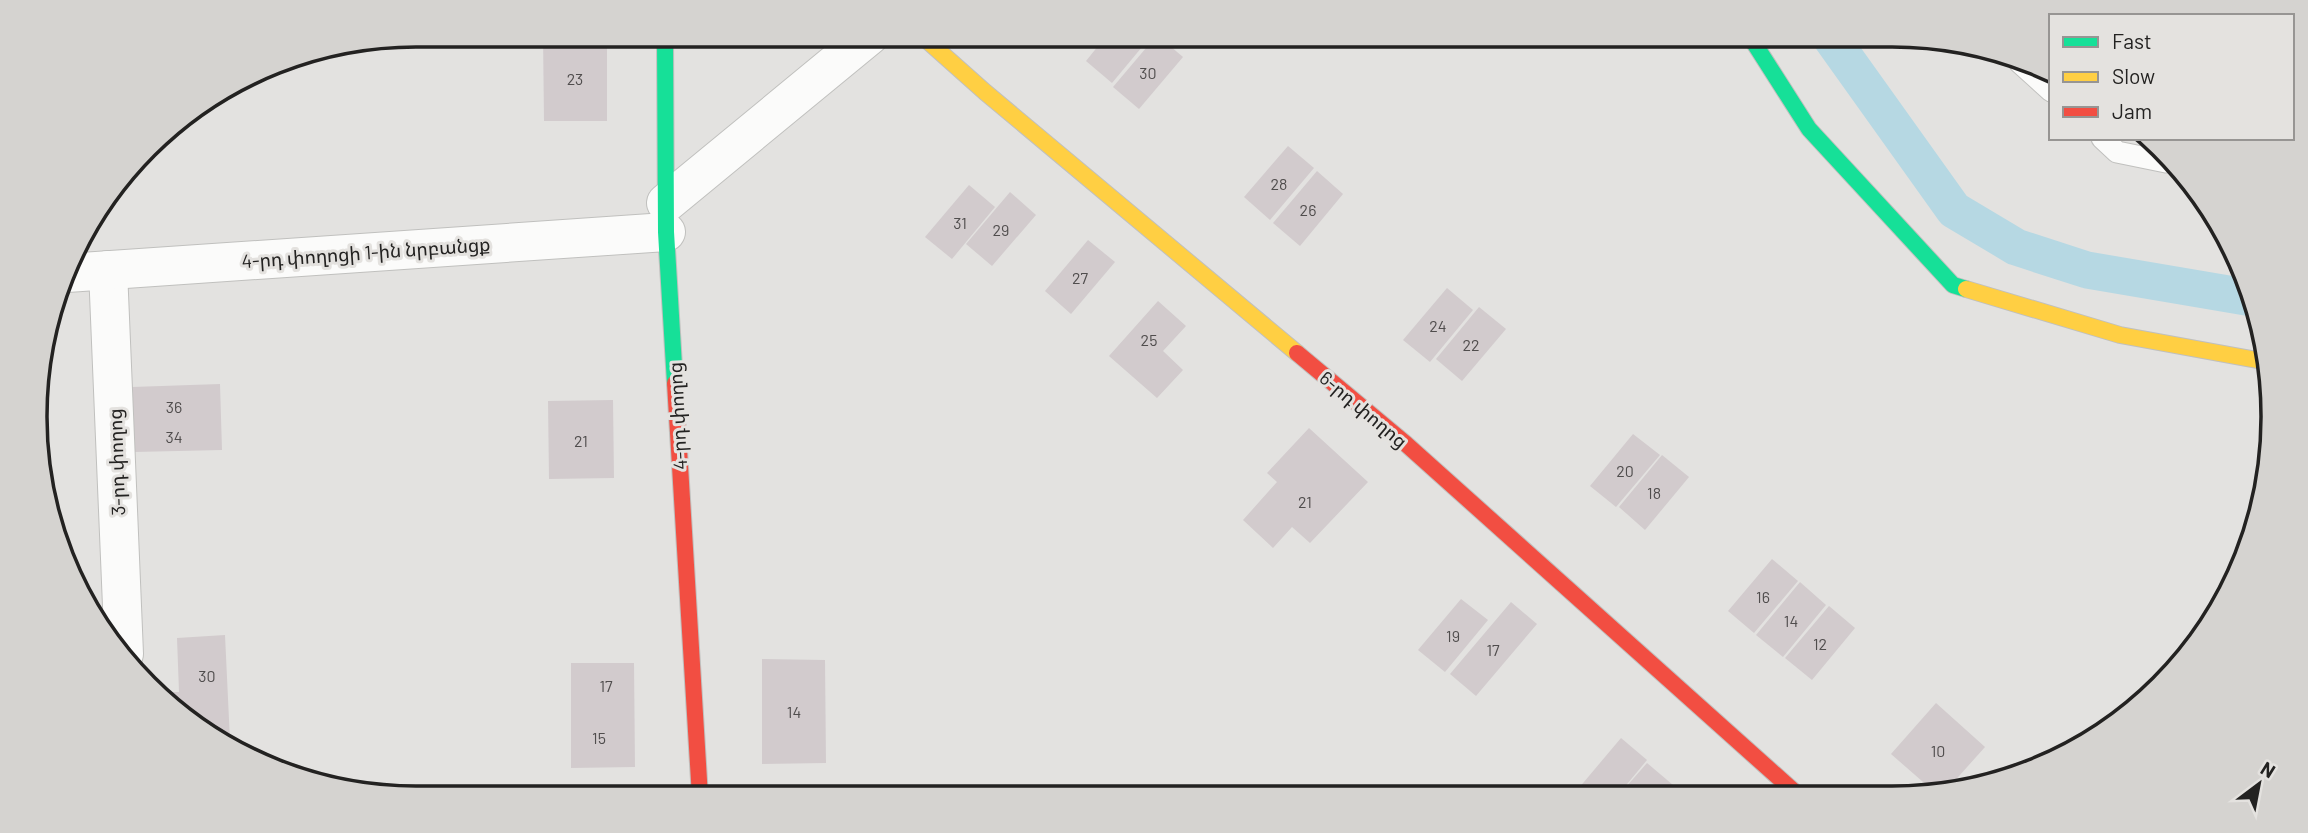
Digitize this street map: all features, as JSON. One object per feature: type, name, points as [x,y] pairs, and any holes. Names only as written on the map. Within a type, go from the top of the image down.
[{"type":"street","name":"4-րդ փողոց","points":[[665,47],[666,217],[700,786]]},
{"type":"street","points":[[666,217],[857,47]]},
{"type":"street","name":"6-րդ փողոց","points":[[934,47],[1406,443],[1788,786]]},
{"type":"street","points":[[1757,47],[1809,129],[1953,285],[2120,335],[2257,360]]},
{"type":"street","name":"4-րդ փողոցի 1-ին նրբանցք","points":[[76,272],[666,217]]},
{"type":"street","name":"3-րդ փողոց","points":[[108,270],[123,640]]},
{"type":"lane","points":[[2035,76],[2049,89]]},
{"type":"lane","points":[[2104,140],[2117,152],[2158,160]]},
{"type":"building","points":[[543,47],[607,47],[607,121],[544,121]]},
{"type":"building","points":[[1097,47],[1142,47],[1112,83],[1086,61]]},
{"type":"building","points":[[1147,47],[1171,47],[1183,57],[1139,109],[1113,87]]},
{"type":"building","points":[[1288,146],[1314,168],[1270,220],[1244,197]]},
{"type":"building","points":[[1317,171],[1343,194],[1300,246],[1273,223]]},
{"type":"building","points":[[969,185],[995,207],[952,259],[925,237]]},
{"type":"building","points":[[1010,192],[1036,215],[992,266],[966,244]]},
{"type":"building","points":[[1088,240],[1115,262],[1071,314],[1045,291]]},
{"type":"building","points":[[1447,288],[1473,310],[1430,362],[1403,340]]},
{"type":"building","points":[[1158,301],[1186,326],[1163,351],[1183,370],[1157,398],[1109,356]]},
{"type":"building","points":[[1479,307],[1506,329],[1462,381],[1436,359]]},
{"type":"building","points":[[220,384],[222,450],[134,452],[132,387]]},
{"type":"building","points":[[613,400],[614,478],[549,479],[548,401]]},
{"type":"building","points":[[1309,428],[1368,482],[1310,543],[1292,527],[1273,548],[1243,520],[1277,482],[1267,473]]},
{"type":"building","points":[[1633,434],[1660,455],[1616,507],[1590,486]]},
{"type":"building","points":[[1662,455],[1689,477],[1645,530],[1619,507]]},
{"type":"building","points":[[1772,559],[1798,581],[1754,633],[1728,611]]},
{"type":"building","points":[[1800,582],[1826,605],[1783,657],[1756,635]]},
{"type":"building","points":[[1461,599],[1488,620],[1445,672],[1418,650]]},
{"type":"building","points":[[1511,602],[1537,624],[1476,696],[1450,674]]},
{"type":"building","points":[[1829,606],[1855,628],[1812,680],[1785,658]]},
{"type":"building","points":[[225,635],[230,735],[211,724],[171,692],[179,692],[177,638]]},
{"type":"building","points":[[762,659],[825,660],[826,763],[762,764]]},
{"type":"building","points":[[571,663],[634,663],[635,767],[571,768]]},
{"type":"building","points":[[1936,703],[1985,747],[1955,781],[1926,784],[1891,754]]},
{"type":"building","points":[[1621,738],[1647,760],[1625,786],[1581,786]]},
{"type":"building","points":[[1647,763],[1673,785],[1672,786],[1627,786]]},
{"type":"waterway","points":[[1838,47],[1954,210],[2016,247],[2087,270],[2240,296]]},
{"type":"traffic: fast","points":[[665,47],[666,232],[675,383]]},
{"type":"traffic: fast","points":[[1757,47],[1809,129],[1953,285],[1966,289]]},
{"type":"traffic: slow","points":[[934,47],[1297,353]]},
{"type":"traffic: slow","points":[[1966,289],[2120,335],[2257,360]]},
{"type":"traffic: jam","points":[[1297,353],[1406,444],[1788,786]]},
{"type":"traffic: jam","points":[[675,383],[699,786]]}]
